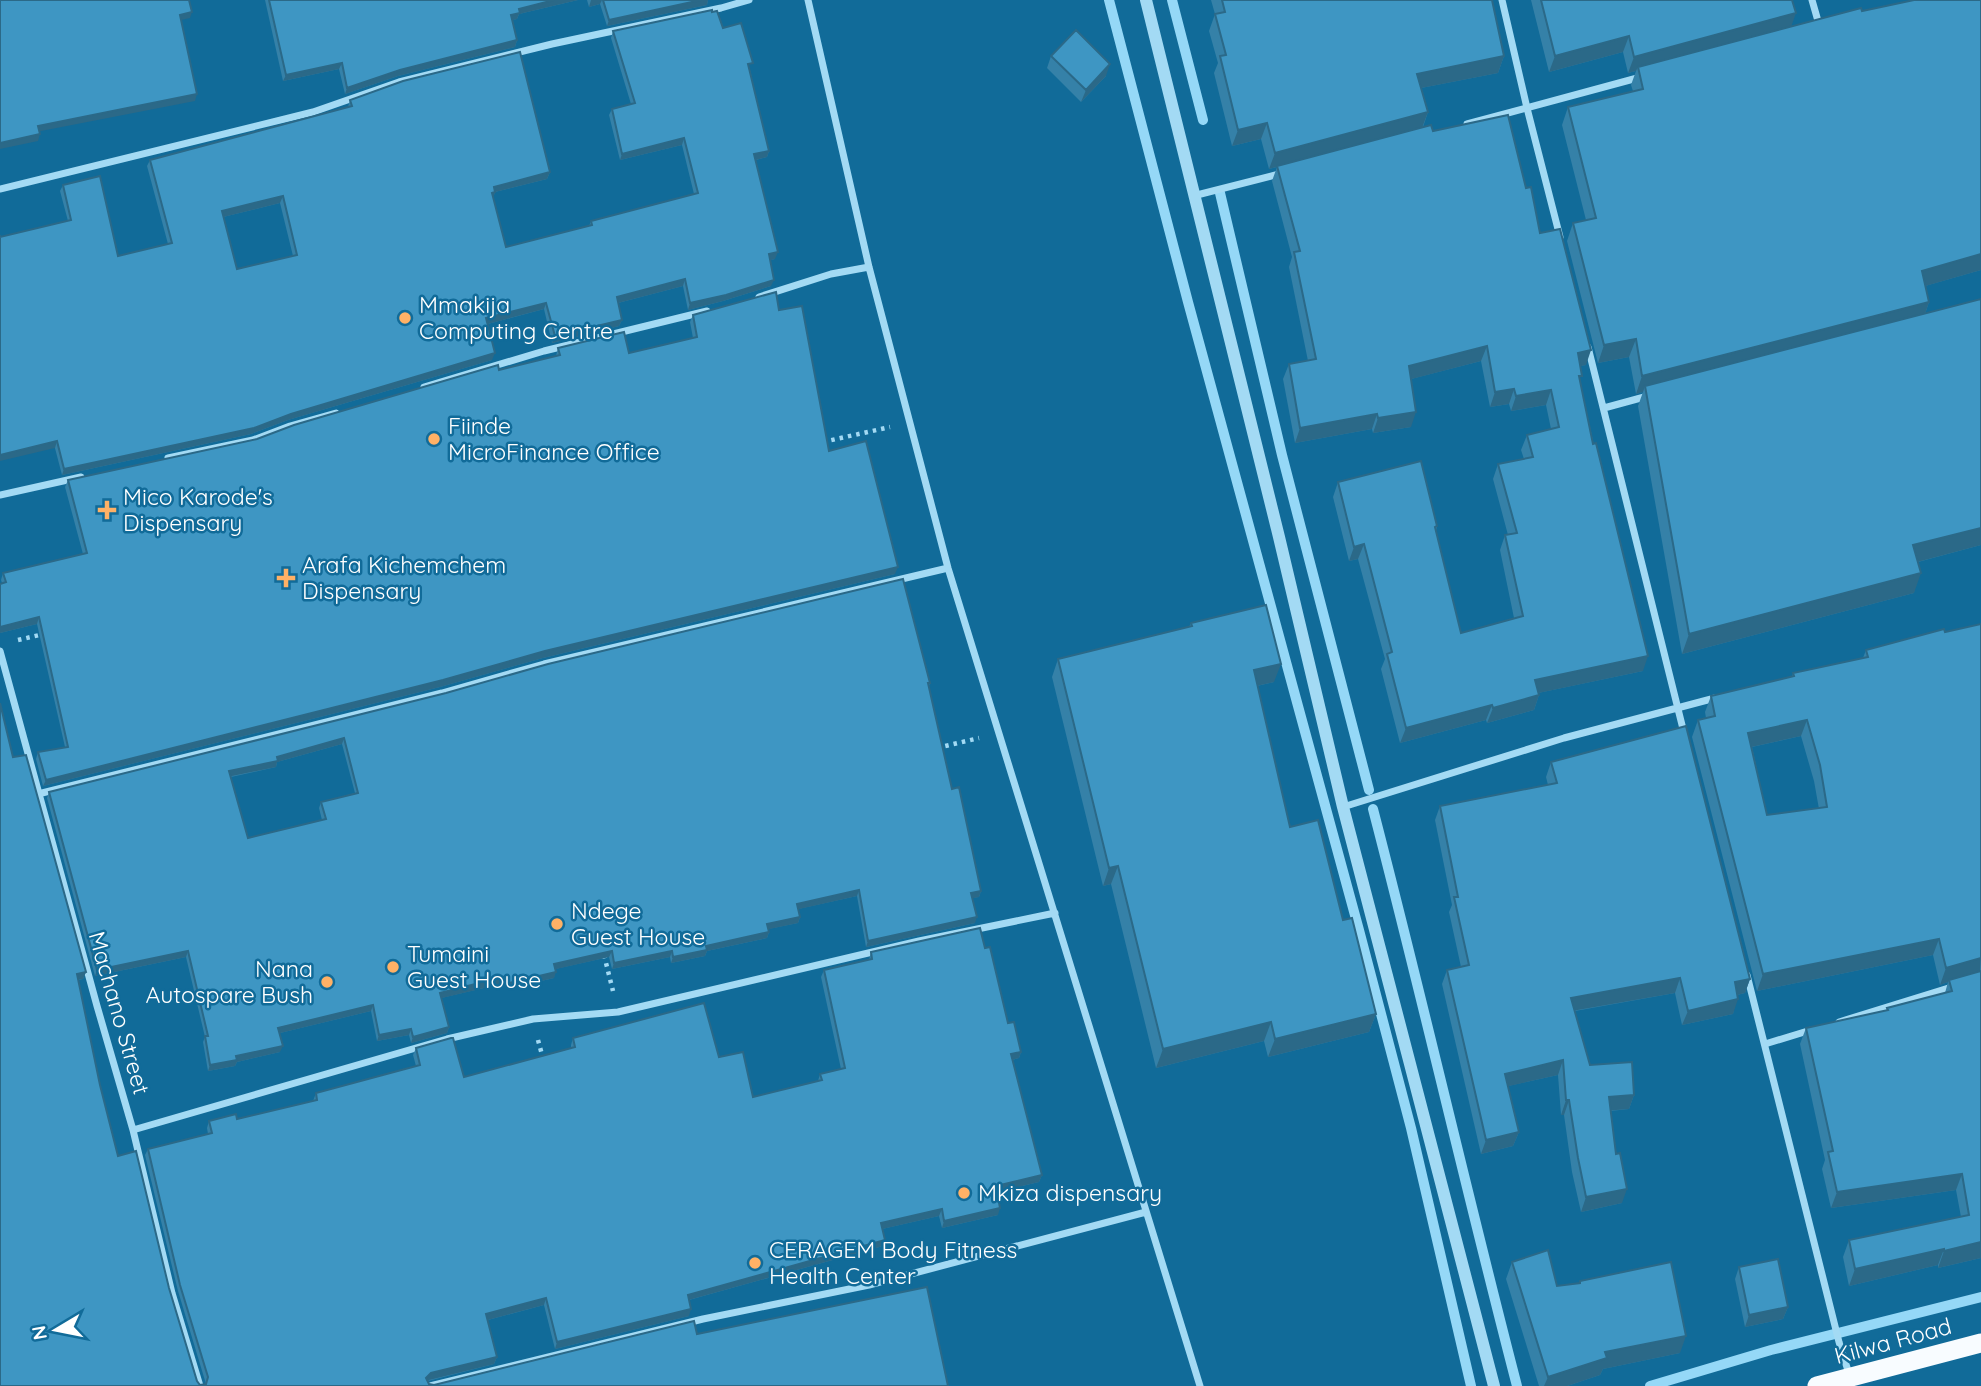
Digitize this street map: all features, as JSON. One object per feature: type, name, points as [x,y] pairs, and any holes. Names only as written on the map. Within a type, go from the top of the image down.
[{"type":"highway","name":"Kilwa Road","points":[[1817,1386],[1981,1343]]},
{"type":"street","points":[[0,189],[313,112],[399,82],[749,0]]},
{"type":"street","points":[[808,0],[869,267],[948,568],[1200,1386]]},
{"type":"street","points":[[1146,0],[1343,807],[1494,1386]]},
{"type":"street","points":[[1502,0],[1563,251]]},
{"type":"street","points":[[1812,0],[1820,28]]},
{"type":"street","points":[[1807,32],[1832,25]]},
{"type":"street","points":[[1460,126],[1647,75]]},
{"type":"street","points":[[1193,196],[1287,172]]},
{"type":"street","points":[[751,299],[831,274],[869,267]]},
{"type":"street","points":[[418,389],[544,351],[712,310]]},
{"type":"street","points":[[1587,342],[1685,735]]},
{"type":"street","points":[[1604,408],[1655,394]]},
{"type":"street","points":[[157,461],[253,440],[341,411]]},
{"type":"street","points":[[0,495],[91,475]]},
{"type":"street","points":[[38,794],[442,693],[544,664],[948,568]]},
{"type":"street","name":"Machano Street","points":[[0,651],[133,1130],[173,1293],[200,1386]]},
{"type":"street","points":[[1343,807],[1564,738],[1717,698]]},
{"type":"street","points":[[133,1130],[447,1039],[533,1019],[618,1012],[919,941],[1055,913]]},
{"type":"street","points":[[1744,964],[1850,1377]]},
{"type":"street","points":[[1832,1024],[1960,985]]},
{"type":"street","points":[[1765,1044],[1818,1028]]},
{"type":"street","points":[[430,1386],[703,1319],[869,1285],[1146,1212]]},
{"type":"path","points":[[820,443],[909,423]]},
{"type":"path","points":[[12,641],[48,633]]},
{"type":"path","points":[[926,750],[1000,733]]},
{"type":"path","points":[[602,946],[618,1012]]},
{"type":"path","points":[[533,1019],[547,1072]]},
{"type":"building","points":[[0,0],[189,0],[192,12],[180,15],[197,94],[38,126],[40,134],[0,143]]},
{"type":"building","points":[[269,0],[554,0],[519,9],[520,13],[511,15],[517,40],[400,70],[347,88],[342,63],[286,75]]},
{"type":"building","points":[[603,0],[701,0],[609,20]]},
{"type":"building","points":[[1222,0],[1492,0],[1504,56],[1417,74],[1428,112],[1275,153],[1267,123],[1238,130],[1220,56],[1226,55],[1215,14],[1225,12]]},
{"type":"building","points":[[1541,0],[1792,0],[1796,13],[1634,57],[1629,36],[1555,56]]},
{"type":"building","points":[[1914,0],[1981,0],[1981,254],[1922,271],[1929,302],[1642,376],[1636,339],[1604,345],[1573,223],[1596,218],[1568,107],[1643,89],[1638,67],[1861,8],[1862,11]]},
{"type":"building","points":[[712,10],[717,11],[723,28],[741,23],[753,63],[748,64],[769,151],[754,154],[778,252],[769,254],[774,280],[690,303],[685,279],[617,297],[622,320],[555,336],[546,303],[486,318],[495,353],[291,414],[254,428],[64,469],[57,441],[0,455],[0,237],[71,220],[63,185],[100,176],[118,256],[172,243],[150,160],[352,106],[350,100],[403,81],[520,52],[550,172],[494,187],[495,192],[492,193],[506,247],[592,225],[591,221],[698,193],[684,138],[622,154],[612,109],[635,103],[613,31]],"holes":[[[283,196],[297,255],[237,269],[222,211]]]},
{"type":"building","points":[[1076,30],[1110,64],[1086,90],[1051,56]]},
{"type":"building","points":[[1508,115],[1526,188],[1531,187],[1540,233],[1560,229],[1591,350],[1578,353],[1582,376],[1579,376],[1593,444],[1596,443],[1648,656],[1535,680],[1539,695],[1406,728],[1387,654],[1392,652],[1364,544],[1354,547],[1338,482],[1421,461],[1461,633],[1523,616],[1505,535],[1517,533],[1498,464],[1533,457],[1527,435],[1559,427],[1551,390],[1516,396],[1514,389],[1495,392],[1487,346],[1409,366],[1416,412],[1378,418],[1377,414],[1300,428],[1289,364],[1316,359],[1294,252],[1300,251],[1277,166],[1431,125],[1433,131]]},
{"type":"building","points":[[776,292],[779,310],[802,306],[829,451],[866,441],[898,567],[545,651],[443,680],[46,780],[38,752],[68,747],[39,617],[0,627],[0,584],[6,582],[3,573],[87,553],[68,480],[257,439],[294,425],[498,365],[499,370],[560,355],[558,348],[624,332],[629,353],[697,337],[693,315]]},
{"type":"building","points":[[1981,299],[1981,528],[1913,545],[1921,573],[1689,634],[1645,386]]},
{"type":"building","points":[[903,579],[930,683],[952,789],[959,787],[981,891],[971,893],[977,917],[868,941],[859,890],[797,904],[800,917],[767,924],[769,932],[706,946],[707,950],[673,957],[672,951],[614,963],[612,951],[554,964],[556,972],[509,983],[507,976],[440,993],[449,1027],[413,1037],[411,1029],[379,1035],[373,1005],[278,1028],[283,1046],[236,1056],[237,1060],[210,1065],[205,1036],[208,1036],[188,951],[97,970],[49,792],[446,693],[548,664]],"holes":[[[344,738],[358,793],[321,802],[326,819],[248,838],[229,771],[278,761],[277,757]]]},
{"type":"building","points":[[1266,605],[1281,664],[1254,670],[1290,827],[1318,820],[1343,920],[1352,918],[1376,1014],[1275,1039],[1271,1022],[1163,1049],[1118,866],[1109,868],[1058,659]]},
{"type":"building","points":[[1981,624],[1981,958],[1946,968],[1939,939],[1763,974],[1698,720],[1715,716],[1711,696],[1794,676],[1793,673],[1868,657],[1866,650],[1944,629],[1945,632]],"holes":[[[1807,720],[1820,765],[1827,807],[1767,815],[1748,733]]]},
{"type":"building","points":[[0,703],[13,757],[26,755],[86,972],[77,974],[118,1156],[136,1151],[169,1288],[200,1385],[206,1384],[208,1377],[180,1285],[148,1149],[212,1133],[209,1121],[236,1114],[237,1119],[317,1100],[316,1093],[420,1065],[416,1048],[451,1038],[464,1077],[575,1047],[573,1038],[704,1003],[719,1057],[743,1052],[753,1097],[822,1080],[820,1074],[845,1068],[824,970],[872,959],[871,952],[980,928],[985,948],[990,947],[1008,1023],[1014,1022],[1021,1052],[1011,1054],[1042,1175],[996,1186],[1000,1208],[944,1221],[942,1209],[881,1223],[885,1240],[688,1295],[691,1309],[557,1342],[546,1298],[486,1314],[497,1357],[431,1373],[426,1378],[429,1384],[434,1385],[694,1321],[697,1334],[927,1287],[948,1386],[0,1386]]},
{"type":"building","points":[[1686,726],[1750,979],[1735,982],[1738,999],[1688,1011],[1680,978],[1571,998],[1590,1065],[1632,1062],[1634,1095],[1609,1097],[1616,1154],[1620,1153],[1627,1189],[1586,1197],[1569,1100],[1566,1100],[1563,1060],[1505,1074],[1519,1132],[1486,1140],[1447,970],[1469,965],[1454,897],[1458,897],[1440,806],[1557,783],[1551,762]]},
{"type":"building","points":[[1981,971],[1981,1242],[1855,1269],[1849,1240],[1969,1215],[1962,1174],[1837,1192],[1828,1152],[1833,1151],[1806,1028],[1888,1010],[1887,1008],[1952,991],[1949,980]]},
{"type":"building","points":[[1548,1250],[1557,1286],[1671,1262],[1686,1336],[1605,1352],[1607,1358],[1548,1377],[1512,1262]]},
{"type":"building","points":[[1778,1259],[1788,1307],[1749,1315],[1739,1267]]},
{"type":"waterway","points":[[1109,0],[1411,1128],[1471,1386]]},
{"type":"waterway","points":[[1172,0],[1203,120]]},
{"type":"waterway","points":[[1220,193],[1282,455],[1369,790]]},
{"type":"waterway","points":[[1373,809],[1517,1386]]},
{"type":"waterway","points":[[1650,1386],[1771,1350],[1981,1297]]},
{"type":"place","name":"Mmakija Computing Centre","points":[[405,318]]},
{"type":"place","name":"Fiinde MicroFinance Office","points":[[434,439]]},
{"type":"place","name":"Mico Karode's Dispensary","points":[[107,510]]},
{"type":"place","name":"Arafa Kichemchem Dispensary","points":[[286,578]]},
{"type":"place","name":"Ndege Guest House","points":[[557,924]]},
{"type":"place","name":"Tumaini Guest House","points":[[393,967]]},
{"type":"place","name":"Nana Autospare Bush","points":[[327,982]]},
{"type":"place","name":"Mkiza dispensary","points":[[964,1193]]},
{"type":"place","name":"CERAGEM Body Fitness Health Center","points":[[755,1263]]}]
